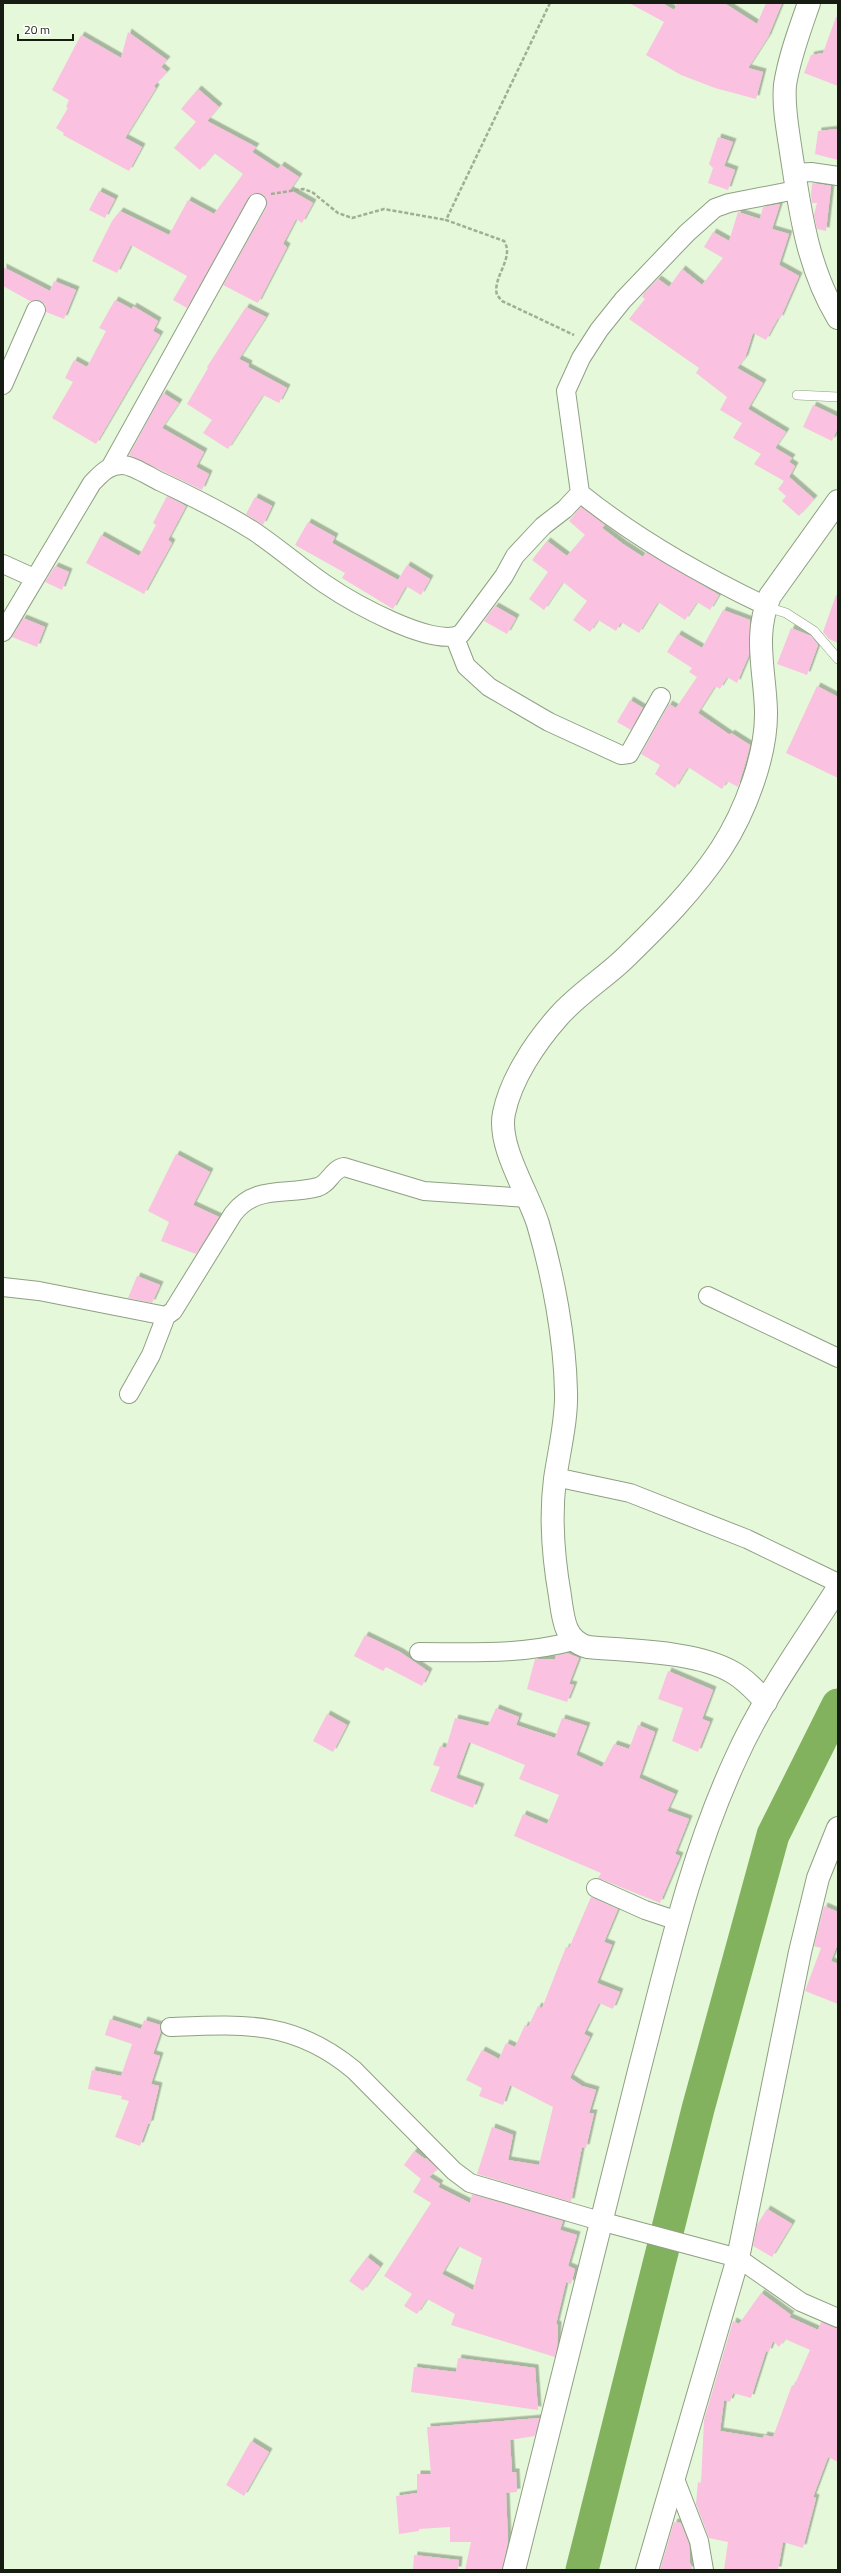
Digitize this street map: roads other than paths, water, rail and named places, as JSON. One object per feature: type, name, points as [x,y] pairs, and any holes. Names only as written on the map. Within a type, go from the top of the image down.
[{"type":"street","points":[[809,3],[785,86],[786,117],[801,177],[810,258],[824,295],[838,318]]},
{"type":"street","points":[[775,610],[730,589],[630,529],[580,493],[566,391],[568,381],[591,343],[623,300],[707,214],[729,203],[801,177],[838,176]]},
{"type":"street","points":[[3,632],[92,483],[111,466],[257,203]]},
{"type":"street","points":[[3,385],[36,310]]},
{"type":"street","points":[[111,466],[124,465],[222,514],[258,535],[324,583],[366,608],[414,630],[455,638]]},
{"type":"street","points":[[455,638],[468,627],[515,556],[543,526],[565,508],[580,493]]},
{"type":"street","points":[[573,1641],[563,1620],[554,1562],[552,1531],[555,1477],[567,1393],[555,1294],[538,1222],[506,1144],[502,1126],[510,1093],[524,1065],[558,1017],[651,932],[692,889],[722,847],[745,802],[764,742],[766,712],[760,643],[775,610],[774,591],[838,501]]},
{"type":"street","points":[[3,564],[34,578]]},
{"type":"street","points":[[455,638],[466,666],[489,687],[549,722],[621,755],[629,754],[661,698]]},
{"type":"street","points":[[129,1394],[151,1355],[166,1316],[173,1311],[233,1214],[246,1200],[259,1194],[321,1186],[338,1168],[350,1167],[424,1192],[528,1198]]},
{"type":"street","points":[[3,1287],[39,1291],[166,1316]]},
{"type":"street","points":[[708,1296],[838,1358]]},
{"type":"street","points":[[555,1477],[630,1493],[747,1539],[838,1583]]},
{"type":"street","points":[[514,2570],[678,1921],[715,1806],[749,1731],[838,1588]]},
{"type":"street","points":[[419,1652],[516,1651],[550,1648],[573,1641],[588,1647],[690,1658],[714,1664],[732,1672],[752,1687],[766,1702]]},
{"type":"street","points":[[647,2570],[675,2479],[738,2258],[800,1952],[818,1878],[838,1828]]},
{"type":"street","points":[[596,1888],[645,1910],[678,1921]]},
{"type":"street","points":[[170,2027],[238,2024],[262,2026],[298,2036],[339,2058],[354,2070],[462,2178],[478,2186],[603,2222],[738,2258],[801,2302],[838,2318]]},
{"type":"street","points":[[675,2479],[700,2541],[704,2570]]},
{"type":"lane","points":[[797,395],[838,397]]},
{"type":"lane","points":[[775,610],[814,631],[838,659]]},
{"type":"waterway","points":[[582,2570],[698,2109],[773,1835],[838,1705]]}]
